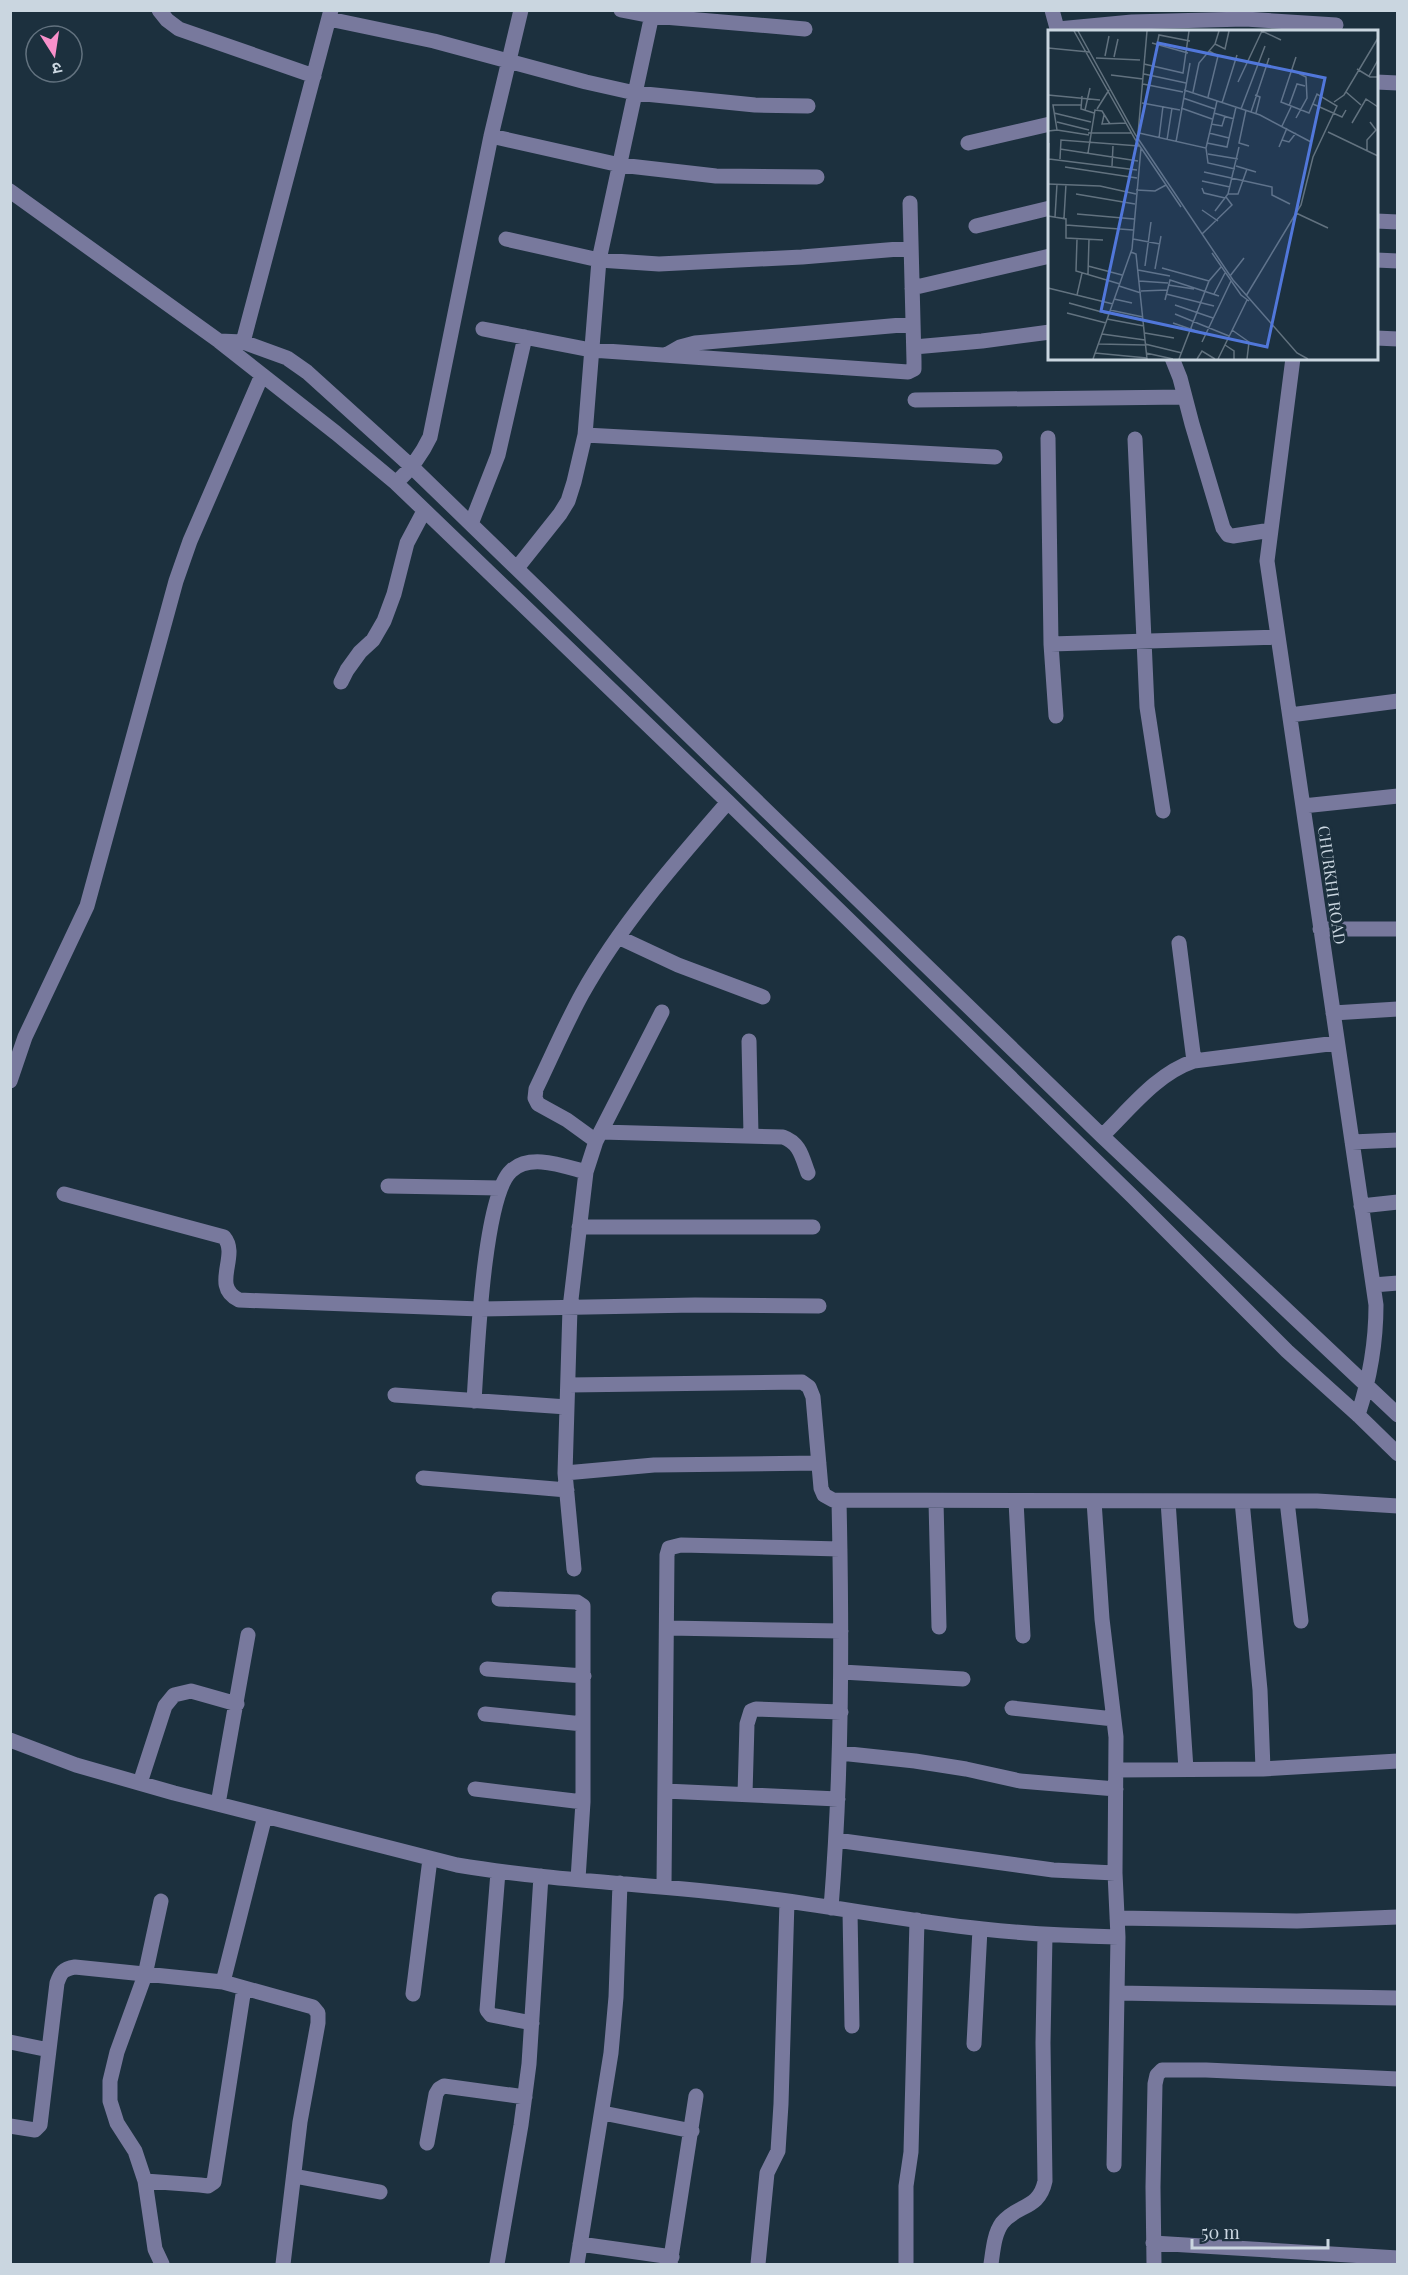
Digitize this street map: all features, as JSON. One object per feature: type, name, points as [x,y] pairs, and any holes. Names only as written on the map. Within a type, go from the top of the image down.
[{"type":"street","points":[[159,10],[179,29],[314,76]]},
{"type":"street","points":[[396,483],[412,467],[430,437],[491,136],[521,10]]},
{"type":"street","points":[[621,10],[805,30]]},
{"type":"street","points":[[1052,10],[1058,30],[1132,22],[1245,19],[1337,22]]},
{"type":"street","points":[[516,568],[568,501],[585,435],[599,260],[652,13]]},
{"type":"street","points":[[243,342],[330,15],[636,93],[756,105],[808,106]]},
{"type":"street","points":[[1378,82],[1398,83]]},
{"type":"street","points":[[968,143],[1048,124]]},
{"type":"street","points":[[491,136],[620,165],[716,176],[817,177]]},
{"type":"street","points":[[10,191],[219,341],[396,483],[728,802],[1132,1196],[1287,1351],[1398,1454]]},
{"type":"street","points":[[483,329],[591,350],[908,372],[914,369],[910,202]]},
{"type":"street","points":[[976,226],[1048,208]]},
{"type":"street","points":[[1378,221],[1398,222]]},
{"type":"street","points":[[506,239],[599,260],[658,264],[911,248]]},
{"type":"street","points":[[912,288],[1048,256]]},
{"type":"street","points":[[1378,260],[1398,261]]},
{"type":"street","points":[[666,355],[680,347],[695,343],[913,324]]},
{"type":"street","points":[[914,347],[1048,332]]},
{"type":"street","points":[[471,524],[498,454],[525,337]]},
{"type":"street","points":[[1378,338],[1398,339]]},
{"type":"street","points":[[219,341],[243,342],[287,358],[307,372],[412,467],[1102,1136],[1395,1409]]},
{"type":"street","points":[[1173,360],[1223,528],[1228,535],[1233,536],[1271,530]]},
{"type":"street","name":"CHURKHI ROAD","points":[[1293,360],[1267,561],[1373,1285],[1376,1330],[1368,1386],[1358,1415]]},
{"type":"street","points":[[10,1081],[25,1037],[87,906],[176,581],[190,541],[262,375]]},
{"type":"street","points":[[915,400],[1185,397]]},
{"type":"street","points":[[585,435],[995,457]]},
{"type":"street","points":[[1048,438],[1051,644],[1056,716]]},
{"type":"street","points":[[1135,439],[1147,707],[1163,810]]},
{"type":"street","points":[[341,682],[347,670],[360,652],[373,640],[384,621],[394,594],[407,543],[424,511]]},
{"type":"street","points":[[1051,644],[1278,637]]},
{"type":"street","points":[[1290,715],[1398,701]]},
{"type":"street","points":[[1303,806],[1398,796]]},
{"type":"street","points":[[728,802],[658,882],[618,937],[582,994],[536,1089],[535,1098],[538,1104],[598,1137],[751,1135],[783,1137],[793,1140],[799,1148],[808,1173]]},
{"type":"street","points":[[1320,929],[1398,929]]},
{"type":"street","points":[[618,937],[678,965],[764,997]]},
{"type":"street","points":[[1179,943],[1194,1061]]},
{"type":"street","points":[[1333,1013],[1398,1009]]},
{"type":"street","points":[[574,1569],[565,1473],[570,1308],[586,1172],[598,1137],[662,1012]]},
{"type":"street","points":[[748,1041],[751,1135]]},
{"type":"street","points":[[1102,1136],[1162,1077],[1179,1066],[1194,1061],[1337,1043]]},
{"type":"street","points":[[1352,1142],[1398,1140]]},
{"type":"street","points":[[474,1401],[480,1309],[492,1215],[500,1188],[510,1171],[524,1164],[552,1163],[586,1172]]},
{"type":"street","points":[[388,1186],[500,1188]]},
{"type":"street","points":[[64,1194],[224,1237],[228,1242],[226,1289],[238,1300],[480,1309],[694,1305],[819,1306]]},
{"type":"street","points":[[1361,1206],[1398,1202]]},
{"type":"street","points":[[579,1227],[813,1227]]},
{"type":"street","points":[[1373,1285],[1398,1283]]},
{"type":"street","points":[[568,1385],[802,1382],[808,1387],[813,1397],[821,1488],[824,1495],[832,1500],[1287,1501],[1398,1506]]},
{"type":"street","points":[[395,1395],[567,1407]]},
{"type":"street","points":[[565,1473],[654,1465],[749,1462],[819,1463]]},
{"type":"street","points":[[423,1478],[567,1490]]},
{"type":"street","points":[[831,1908],[838,1798],[842,1672],[839,1501]]},
{"type":"street","points":[[936,1501],[939,1627]]},
{"type":"street","points":[[1016,1501],[1023,1636]]},
{"type":"street","points":[[1095,1501],[1101,1607],[1114,1719],[1116,1770],[1115,1873],[1118,1993],[1114,2165]]},
{"type":"street","points":[[1168,1501],[1186,1769]]},
{"type":"street","points":[[1242,1501],[1260,1690],[1263,1769]]},
{"type":"street","points":[[1287,1501],[1301,1621]]},
{"type":"street","points":[[664,1886],[667,1555],[669,1548],[675,1546],[764,1546],[840,1549]]},
{"type":"street","points":[[499,1599],[577,1602],[583,1606],[583,1802],[578,1879]]},
{"type":"street","points":[[668,1628],[842,1631]]},
{"type":"street","points":[[218,1804],[248,1635]]},
{"type":"street","points":[[487,1669],[584,1676]]},
{"type":"street","points":[[842,1672],[963,1679]]},
{"type":"street","points":[[140,1783],[165,1706],[174,1695],[191,1691],[237,1704]]},
{"type":"street","points":[[1012,1708],[1114,1719]]},
{"type":"street","points":[[745,1794],[747,1724],[751,1711],[756,1709],[841,1712]]},
{"type":"street","points":[[485,1714],[583,1724]]},
{"type":"street","points":[[10,1740],[76,1765],[140,1783],[430,1858],[498,1872],[664,1886],[980,1929],[1045,1935],[1118,1937]]},
{"type":"street","points":[[840,1753],[926,1762],[1020,1780],[1116,1789]]},
{"type":"street","points":[[1116,1770],[1263,1769],[1398,1761]]},
{"type":"street","points":[[475,1789],[583,1802]]},
{"type":"street","points":[[665,1791],[838,1798]]},
{"type":"street","points":[[223,1982],[265,1816]]},
{"type":"street","points":[[836,1840],[1053,1870],[1115,1873]]},
{"type":"street","points":[[413,1994],[430,1858]]},
{"type":"street","points":[[498,1872],[488,2010],[491,2015],[532,2023]]},
{"type":"street","points":[[497,2265],[525,2097],[541,1876]]},
{"type":"street","points":[[577,2265],[611,2053],[616,1997],[620,1883]]},
{"type":"street","points":[[161,1901],[145,1975],[117,2052],[110,2081],[110,2101],[117,2123],[135,2151],[145,2181],[155,2248],[162,2265]]},
{"type":"street","points":[[758,2265],[767,2173],[778,2151],[782,2092],[787,1901]]},
{"type":"street","points":[[850,1911],[852,2026]]},
{"type":"street","points":[[1117,1918],[1297,1921],[1398,1917]]},
{"type":"street","points":[[906,2265],[906,2186],[911,2152],[917,1920]]},
{"type":"street","points":[[974,2044],[980,1929]]},
{"type":"street","points":[[991,2265],[996,2235],[1001,2225],[1008,2217],[1038,2200],[1045,2181],[1043,2043],[1045,1935]]},
{"type":"street","points":[[10,2126],[35,2130],[40,2125],[57,1983],[66,1968],[223,1982],[313,2007],[318,2013],[300,2122],[283,2265]]},
{"type":"street","points":[[145,2181],[200,2186],[208,2186],[214,2182],[244,1988]]},
{"type":"street","points":[[1118,1993],[1398,1998]]},
{"type":"street","points":[[10,2042],[49,2050]]},
{"type":"street","points":[[1154,2265],[1155,2084],[1157,2074],[1161,2070],[1398,2079]]},
{"type":"street","points":[[427,2143],[436,2094],[444,2086],[525,2097]]},
{"type":"street","points":[[580,2244],[671,2261],[696,2096]]},
{"type":"street","points":[[603,2112],[692,2131]]},
{"type":"street","points":[[294,2176],[380,2192]]},
{"type":"street","points":[[1154,2243],[1398,2258]]}]
